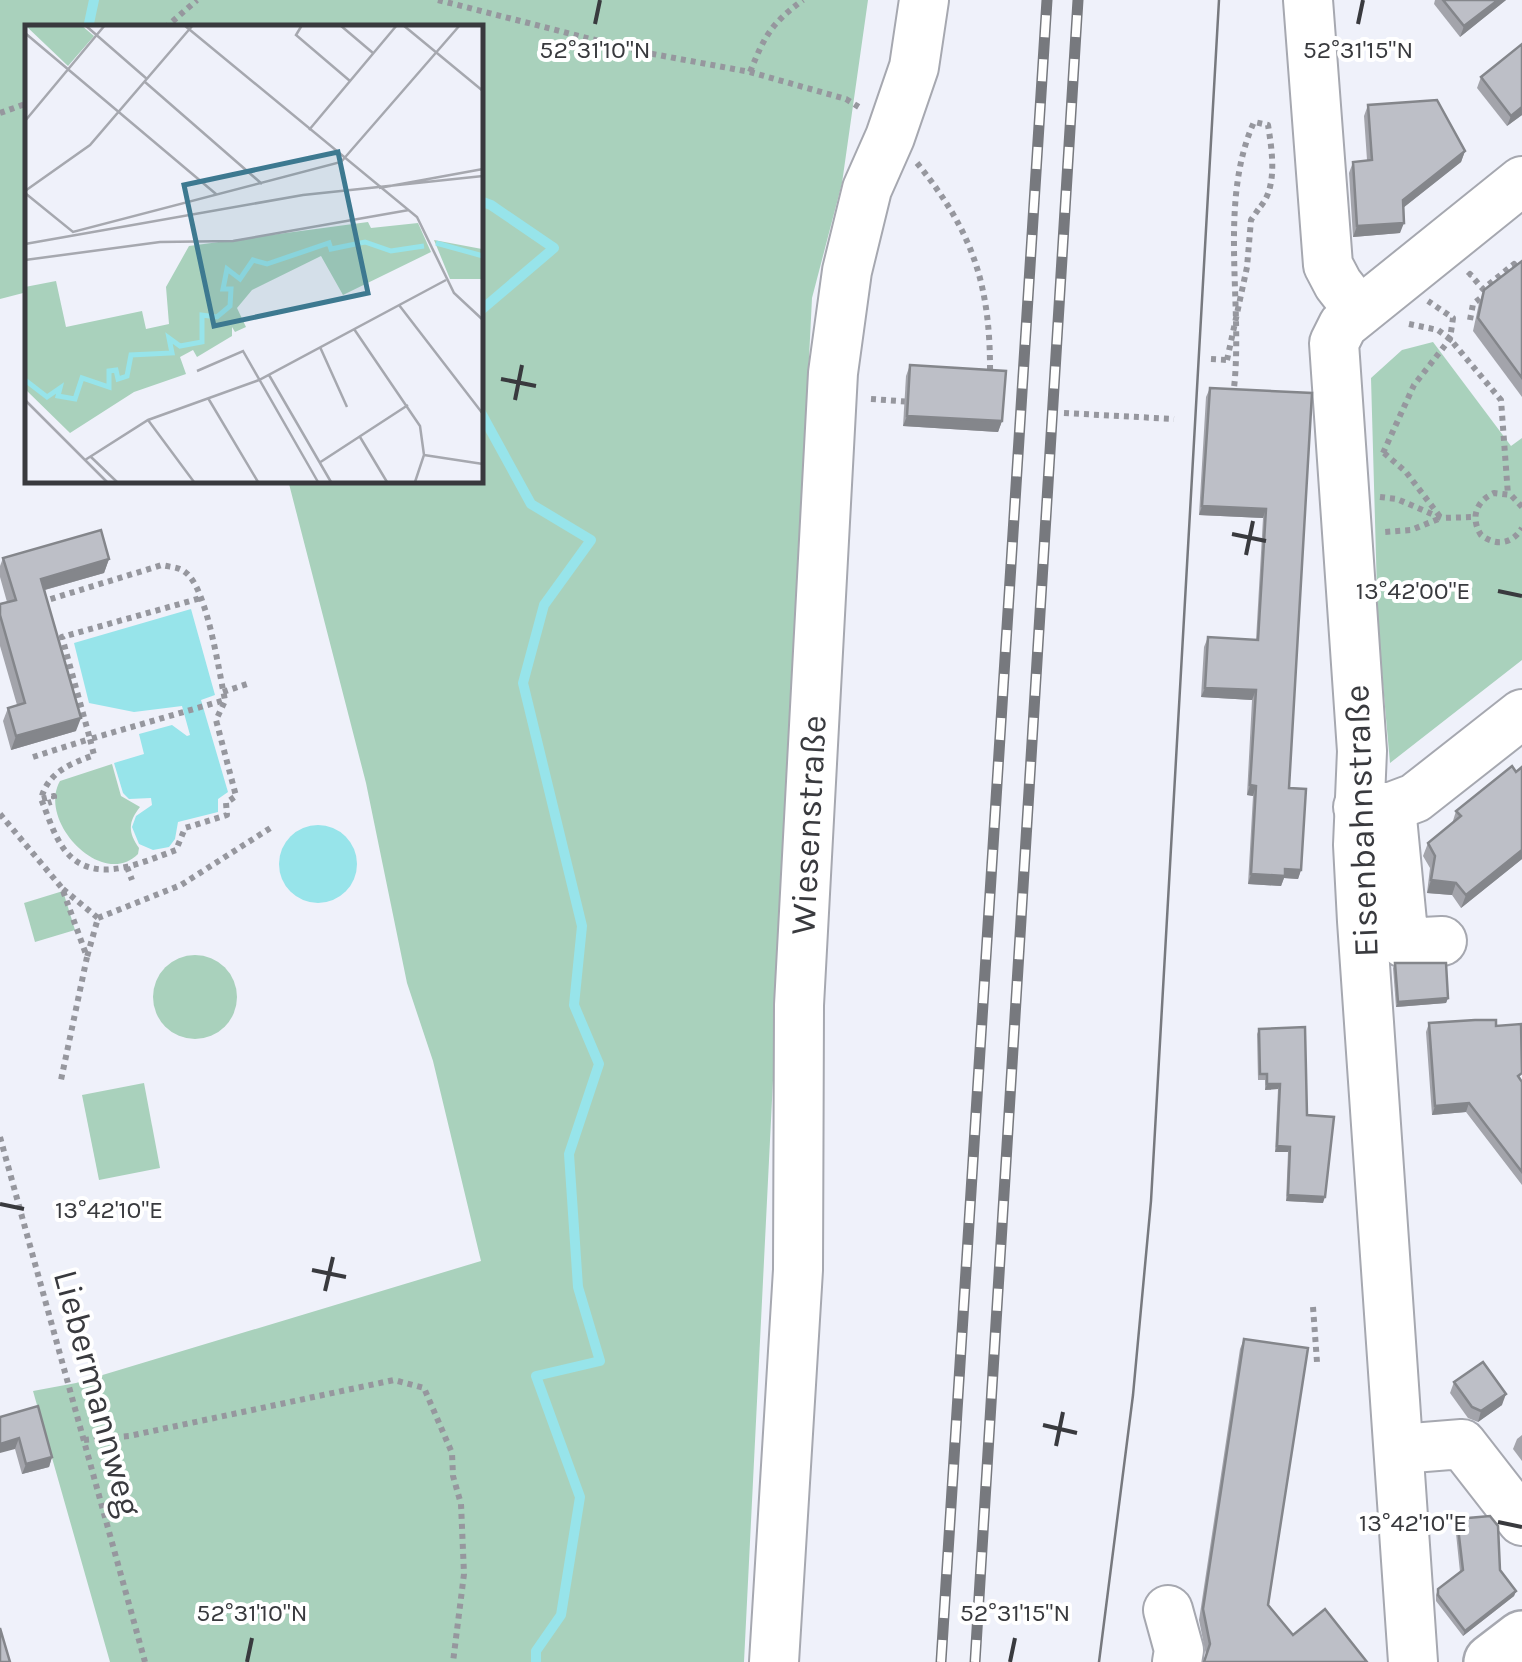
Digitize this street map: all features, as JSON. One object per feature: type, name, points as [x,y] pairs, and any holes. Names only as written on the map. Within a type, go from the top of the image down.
[{"type":"main road","points":[[1492,1662],[1522,1639]]},
{"type":"street","name":"Wiesenstraße","points":[[774,1662],[798,1270],[799,1005],[832,373],[847,271],[863,206],[904,150],[924,0]]},
{"type":"street","points":[[1308,0],[1328,265],[1338,284],[1379,319],[1522,181]]},
{"type":"street","name":"Eisenbahnstraße","points":[[1379,319],[1343,324],[1334,343],[1362,449],[1347,524],[1362,751],[1404,944],[1400,1449],[1413,1662]]},
{"type":"street","points":[[1375,807],[1415,798],[1522,714]]},
{"type":"street","points":[[1400,1449],[1462,1444],[1522,1521]]},
{"type":"street","points":[[1168,1610],[1179,1650],[1178,1662]]},
{"type":"path","points":[[168,25],[196,0]]},
{"type":"path","points":[[438,0],[642,52],[750,72],[846,99],[861,108],[904,150],[954,214],[973,250],[985,288],[990,388]]},
{"type":"path","points":[[750,72],[776,20],[802,0]]},
{"type":"path","points":[[0,112],[25,104]]},
{"type":"path","points":[[1211,359],[1227,360],[1238,321],[1250,220],[1269,198],[1273,153],[1268,125],[1254,122],[1246,138],[1235,214],[1235,382],[1230,411]]},
{"type":"path","points":[[1453,318],[1472,321],[1473,304],[1519,270],[1514,264],[1483,289],[1470,274],[1457,284]]},
{"type":"path","points":[[1432,306],[1445,295]]},
{"type":"path","points":[[1379,319],[1438,330],[1501,400],[1508,494]]},
{"type":"path","points":[[1441,518],[1406,472],[1362,449],[1450,339]]},
{"type":"path","points":[[904,401],[921,402]]},
{"type":"path","points":[[1064,413],[1174,420]]},
{"type":"path","points":[[1522,507],[1508,494],[1494,493],[1479,503],[1474,517],[1476,528],[1487,540],[1503,543],[1522,528]]},
{"type":"path","points":[[1347,524],[1370,496],[1398,499],[1441,518]]},
{"type":"path","points":[[1347,524],[1411,530],[1441,518],[1474,517]]},
{"type":"path","points":[[1515,537],[1522,548]]},
{"type":"path","points":[[40,602],[162,565],[183,570],[193,580],[201,598],[224,696],[216,720],[236,796],[226,803],[227,815],[185,828],[176,850],[127,867],[98,870],[77,862],[61,846],[44,801],[50,778],[69,764],[94,755],[62,637],[201,598]]},
{"type":"path","points":[[33,757],[214,704],[247,684]]},
{"type":"path","points":[[0,814],[62,888],[98,918]]},
{"type":"path","points":[[98,918],[181,885],[272,827]]},
{"type":"path","points":[[127,867],[132,880]]},
{"type":"path","points":[[62,888],[87,957]]},
{"type":"path","points":[[61,1080],[98,918]]},
{"type":"path","name":"Liebermannweg","points":[[0,1137],[145,1662]]},
{"type":"path","points":[[1313,1307],[1318,1362]]},
{"type":"path","points":[[84,1440],[129,1436],[394,1380],[424,1388],[452,1452],[452,1476],[461,1504],[464,1574],[454,1662]]},
{"type":"green space","points":[[0,0],[868,0],[842,183],[812,298],[744,1662],[110,1662],[33,1391],[76,1383],[481,1261],[433,1061],[407,983],[366,783],[289,482],[482,482],[482,25],[25,25],[25,293],[0,299]]},
{"type":"green space","points":[[1433,342],[1511,446],[1522,438],[1522,660],[1390,763],[1378,628],[1371,378],[1402,350]]},
{"type":"green space","points":[[112,764],[121,796],[140,807],[131,827],[138,854],[123,863],[107,863],[77,846],[57,814],[55,797],[60,781]]},
{"type":"green space","points":[[63,891],[75,930],[35,942],[24,903]]},
{"type":"green space","points":[[195,955],[211,958],[225,967],[234,981],[234,1013],[225,1027],[211,1036],[195,1039],[179,1036],[165,1027],[156,1013],[153,997],[156,981],[165,967],[179,958]]},
{"type":"green space","points":[[144,1083],[160,1168],[99,1180],[82,1095]]},
{"type":"water","points":[[191,609],[215,695],[201,700],[228,792],[218,799],[218,812],[178,822],[169,847],[153,850],[139,844],[132,827],[136,816],[152,805],[151,798],[129,799],[123,793],[114,763],[144,754],[139,734],[172,725],[190,735],[182,706],[134,712],[89,703],[74,643]]},
{"type":"water","points":[[318,825],[346,836],[357,864],[346,892],[318,903],[290,892],[279,864],[290,836]]},
{"type":"building","points":[[1443,0],[1498,0],[1464,26]]},
{"type":"building","points":[[1522,44],[1522,107],[1511,116],[1481,77]]},
{"type":"building","points":[[1437,100],[1465,151],[1403,200],[1404,223],[1357,226],[1353,162],[1372,160],[1368,105]]},
{"type":"building","points":[[1522,261],[1522,378],[1478,318],[1484,290]]},
{"type":"building","points":[[910,365],[1006,371],[1002,421],[907,416]]},
{"type":"building","points":[[1210,388],[1312,393],[1289,788],[1306,789],[1301,870],[1285,869],[1285,876],[1251,874],[1256,786],[1250,785],[1256,690],[1205,688],[1208,637],[1258,640],[1266,509],[1202,506]]},
{"type":"building","points":[[101,530],[109,559],[41,579],[81,718],[16,736],[8,708],[25,703],[0,615],[0,604],[16,600],[3,558]]},
{"type":"building","points":[[1512,766],[1516,772],[1522,767],[1522,850],[1466,895],[1456,883],[1431,880],[1435,856],[1428,843],[1461,816],[1456,811]]},
{"type":"building","points":[[1395,963],[1446,963],[1448,998],[1398,1002]]},
{"type":"building","points":[[1496,1020],[1496,1026],[1521,1024],[1522,1073],[1518,1076],[1522,1082],[1522,1172],[1469,1103],[1435,1106],[1429,1023]]},
{"type":"building","points":[[1305,1027],[1307,1115],[1334,1117],[1325,1197],[1288,1195],[1290,1147],[1277,1146],[1280,1084],[1267,1084],[1267,1074],[1260,1074],[1259,1029]]},
{"type":"building","points":[[1244,1339],[1308,1348],[1268,1605],[1293,1635],[1325,1609],[1367,1662],[1204,1662],[1210,1644],[1203,1609]]},
{"type":"building","points":[[1483,1362],[1506,1394],[1481,1411],[1472,1407],[1454,1382]]},
{"type":"building","points":[[38,1406],[52,1457],[26,1464],[19,1438],[0,1444],[0,1417]]},
{"type":"building","points":[[1490,1516],[1498,1526],[1500,1570],[1516,1591],[1465,1631],[1438,1595],[1438,1589],[1463,1570],[1457,1519]]},
{"type":"building","points":[[0,1628],[10,1662],[0,1662]]},
{"type":"waterway","points":[[89,25],[94,0]]},
{"type":"waterway","points":[[482,202],[554,248],[482,309]]},
{"type":"waterway","points":[[482,415],[531,504],[591,540],[544,605],[523,683],[582,926],[574,1005],[599,1064],[569,1154],[578,1287],[600,1361],[536,1376],[580,1497],[561,1615],[536,1651],[536,1662]]},
{"type":"tram line","points":[[1099,1662],[1133,1395],[1151,1201],[1219,0]]},
{"type":"railway","points":[[941,1662],[1047,0]]},
{"type":"railway","points":[[975,1662],[1078,0]]}]
